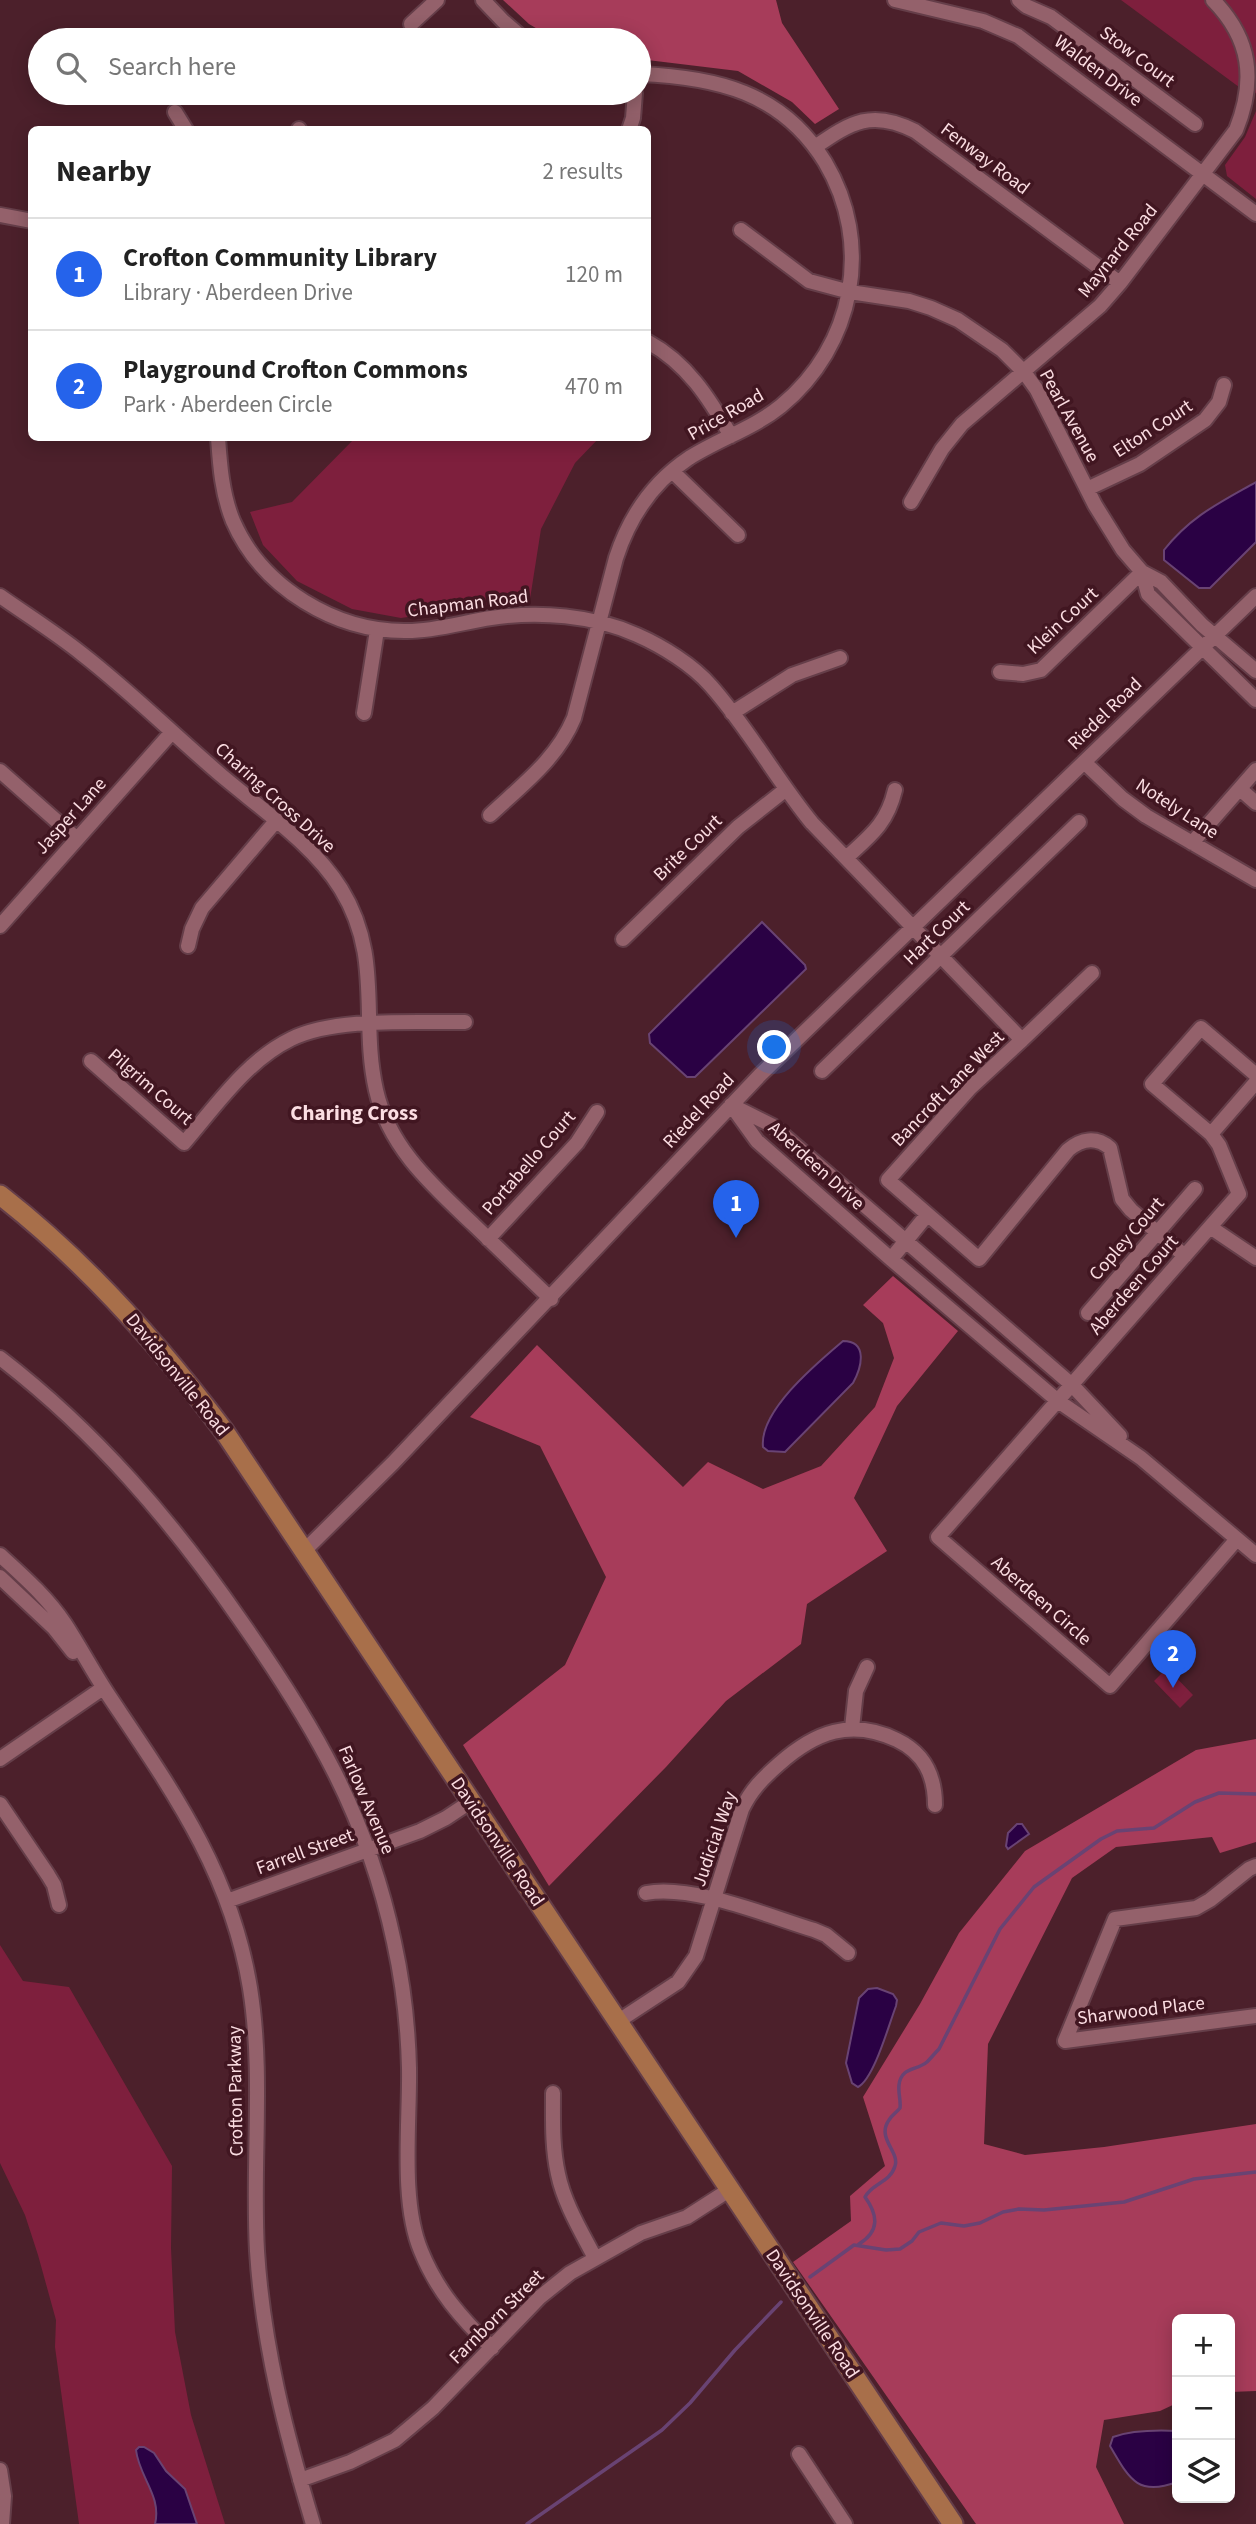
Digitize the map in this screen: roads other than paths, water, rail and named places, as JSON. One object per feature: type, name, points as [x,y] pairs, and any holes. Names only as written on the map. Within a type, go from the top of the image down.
[{"type":"main road","name":"Davidsonville Road","points":[[0,1195],[62,1248],[148,1336],[224,1431],[953,2524]]},
{"type":"street","points":[[411,24],[437,0]]},
{"type":"street","points":[[483,0],[511,28]]},
{"type":"street","name":"Walden Drive","points":[[895,0],[941,5],[1018,36],[1256,214]]},
{"type":"street","name":"Stow Court","points":[[1019,0],[1051,17],[1195,124]]},
{"type":"street","name":"Maynard Road","points":[[911,502],[951,436],[962,424],[1100,306],[1120,284],[1236,130],[1249,94],[1250,72],[1245,47],[1232,20],[1213,0]]},
{"type":"street","name":"Price Road","points":[[490,815],[551,758],[566,737],[574,718],[623,537],[642,504],[672,471],[690,457],[781,406],[804,384],[825,357],[839,330],[850,292],[851,240],[846,217],[839,191],[815,147],[791,121],[767,103],[737,88],[706,79],[651,75]]},
{"type":"street","points":[[630,126],[634,105]]},
{"type":"street","points":[[175,113],[183,126]]},
{"type":"street","name":"Fenway Road","points":[[815,147],[855,122],[881,120],[902,124],[1120,284]]},
{"type":"street","points":[[0,215],[28,220]]},
{"type":"street","name":"Pearl Avenue","points":[[741,230],[809,281],[850,292],[909,301],[958,320],[1002,350],[1024,372],[1049,412],[1087,489],[1123,551],[1142,572],[1161,582],[1202,625],[1256,671]]},
{"type":"street","points":[[651,344],[691,376],[707,394],[731,436]]},
{"type":"street","name":"Elton Court","points":[[1087,489],[1140,464],[1205,421],[1219,402],[1224,385]]},
{"type":"street","name":"Chapman Road","points":[[218,441],[221,474],[234,522],[257,558],[284,586],[324,613],[350,624],[377,630],[410,631],[493,617],[527,615],[598,622],[638,635],[687,665],[710,684],[733,713],[785,790],[812,823],[913,928]]},
{"type":"street","points":[[672,471],[737,535]]},
{"type":"street","name":"Pearl Avenue","points":[[1142,572],[1148,594],[1256,700]]},
{"type":"street","name":"Klein Court","points":[[1000,672],[1023,674],[1041,670],[1142,572]]},
{"type":"street","name":"Charing Cross Drive","points":[[0,596],[82,653],[275,821],[329,872],[352,909],[366,954],[370,983],[372,1071],[377,1093],[395,1137],[428,1181],[551,1299]]},
{"type":"street","name":"Riedel Road","points":[[305,1550],[551,1299],[731,1105],[1256,596]]},
{"type":"street","points":[[364,713],[377,630]]},
{"type":"street","points":[[733,713],[792,675],[840,658]]},
{"type":"street","name":"Jasper Lane","points":[[0,926],[172,732]]},
{"type":"street","name":"Notely Lane","points":[[1084,762],[1123,799],[1146,816],[1256,880]]},
{"type":"street","points":[[1192,844],[1256,770]]},
{"type":"street","points":[[0,771],[77,839]]},
{"type":"street","points":[[1240,789],[1256,803]]},
{"type":"street","name":"Brite Court","points":[[622,939],[745,820],[785,790]]},
{"type":"street","points":[[846,858],[878,828],[891,805],[895,790]]},
{"type":"street","points":[[188,946],[192,929],[202,908],[275,821]]},
{"type":"street","name":"Hart Court","points":[[822,1071],[1079,822]]},
{"type":"street","name":"Bancroft Lane West","points":[[913,928],[1022,1040],[970,1088],[888,1180],[927,1215]]},
{"type":"street","points":[[1022,1040],[1092,973]]},
{"type":"street","points":[[370,1025],[465,1022]]},
{"type":"street","name":"Pilgrim Court","points":[[91,1061],[184,1143],[242,1075],[272,1051],[310,1031],[337,1026],[370,1025]]},
{"type":"street","points":[[1256,1075],[1201,1028],[1152,1084],[1211,1135],[1256,1082]]},
{"type":"street","name":"Aberdeen Drive","points":[[731,1105],[773,1125],[1072,1385],[1141,1458]]},
{"type":"street","name":"Aberdeen Drive","points":[[731,1105],[757,1141],[891,1259],[1058,1401],[1141,1458],[1256,1555]]},
{"type":"street","name":"Portabello Court","points":[[488,1238],[577,1143],[597,1112]]},
{"type":"street","name":"Aberdeen Court","points":[[1058,1401],[1239,1194],[1219,1145],[1211,1135]]},
{"type":"street","points":[[891,1259],[927,1215],[979,1259],[1068,1150],[1082,1141],[1091,1140],[1099,1141],[1110,1148],[1122,1199],[1185,1256]]},
{"type":"street","name":"Copley Court","points":[[1088,1313],[1195,1189]]},
{"type":"street","points":[[1210,1227],[1256,1258]]},
{"type":"street","name":"Farlow Avenue","points":[[0,1358],[72,1418],[115,1460],[196,1556],[315,1732],[351,1805],[369,1850],[384,1897],[402,1983],[408,2032],[409,2191],[419,2249],[442,2294],[459,2316],[492,2348]]},
{"type":"street","name":"Aberdeen Circle","points":[[1058,1401],[938,1537],[1110,1686],[1237,1539]]},
{"type":"street","name":"Crofton Parkway","points":[[0,1555],[34,1586],[64,1622],[103,1688],[193,1825],[226,1900],[242,1953],[255,2028],[257,2248],[268,2353],[280,2410],[313,2524]]},
{"type":"street","name":"Crofton Parkway","points":[[0,1577],[54,1628],[103,1688]]},
{"type":"street","points":[[852,1728],[856,1691],[867,1667]]},
{"type":"street","points":[[0,1759],[103,1688]]},
{"type":"street","name":"Judicial Way","points":[[617,2022],[678,1982],[688,1970],[703,1941],[742,1810],[755,1786],[797,1748],[822,1735],[852,1728],[886,1735],[912,1749],[922,1758],[933,1779],[934,1805]]},
{"type":"street","name":"Farrell Street","points":[[226,1900],[434,1825],[470,1802]]},
{"type":"street","points":[[0,1804],[54,1885],[58,1905]]},
{"type":"street","name":"Sharwood Place","points":[[1256,1866],[1196,1908],[1115,1919],[1065,2041],[1256,2016]]},
{"type":"street","points":[[646,1893],[673,1890],[714,1900],[814,1930],[826,1935],[848,1953]]},
{"type":"street","points":[[553,2093],[553,2134],[558,2176],[566,2200],[595,2258]]},
{"type":"street","name":"Farnborn Street","points":[[300,2480],[350,2462],[395,2440],[433,2408],[540,2297],[570,2273],[641,2233],[687,2217],[729,2190]]},
{"type":"street","points":[[799,2454],[845,2524]]},
{"type":"street","points":[[0,2470],[4,2497],[2,2524]]},
{"type":"waterway","points":[[859,2244],[871,2234],[875,2222],[865,2197],[893,2172],[895,2166],[896,2161],[885,2133],[889,2120],[900,2108],[900,2079],[906,2072],[927,2062],[939,2049],[1000,1929],[1034,1887],[1101,1839],[1117,1831],[1154,1828],[1195,1802],[1219,1793],[1256,1794]]},
{"type":"waterway","points":[[810,2277],[854,2245],[886,2250],[900,2249],[919,2232],[941,2223],[964,2226],[1019,2209],[1044,2210],[1124,2202],[1194,2179],[1256,2172]]},
{"type":"waterway","points":[[527,2524],[662,2430],[690,2403],[781,2302]]},
{"type":"place","name":"Crofton Community Library","points":[[736,1238]]},
{"type":"place","name":"Playground Crofton Commons","points":[[1173,1688]]},
{"type":"district","name":"Charing Cross","points":[[354,1113]]}]
